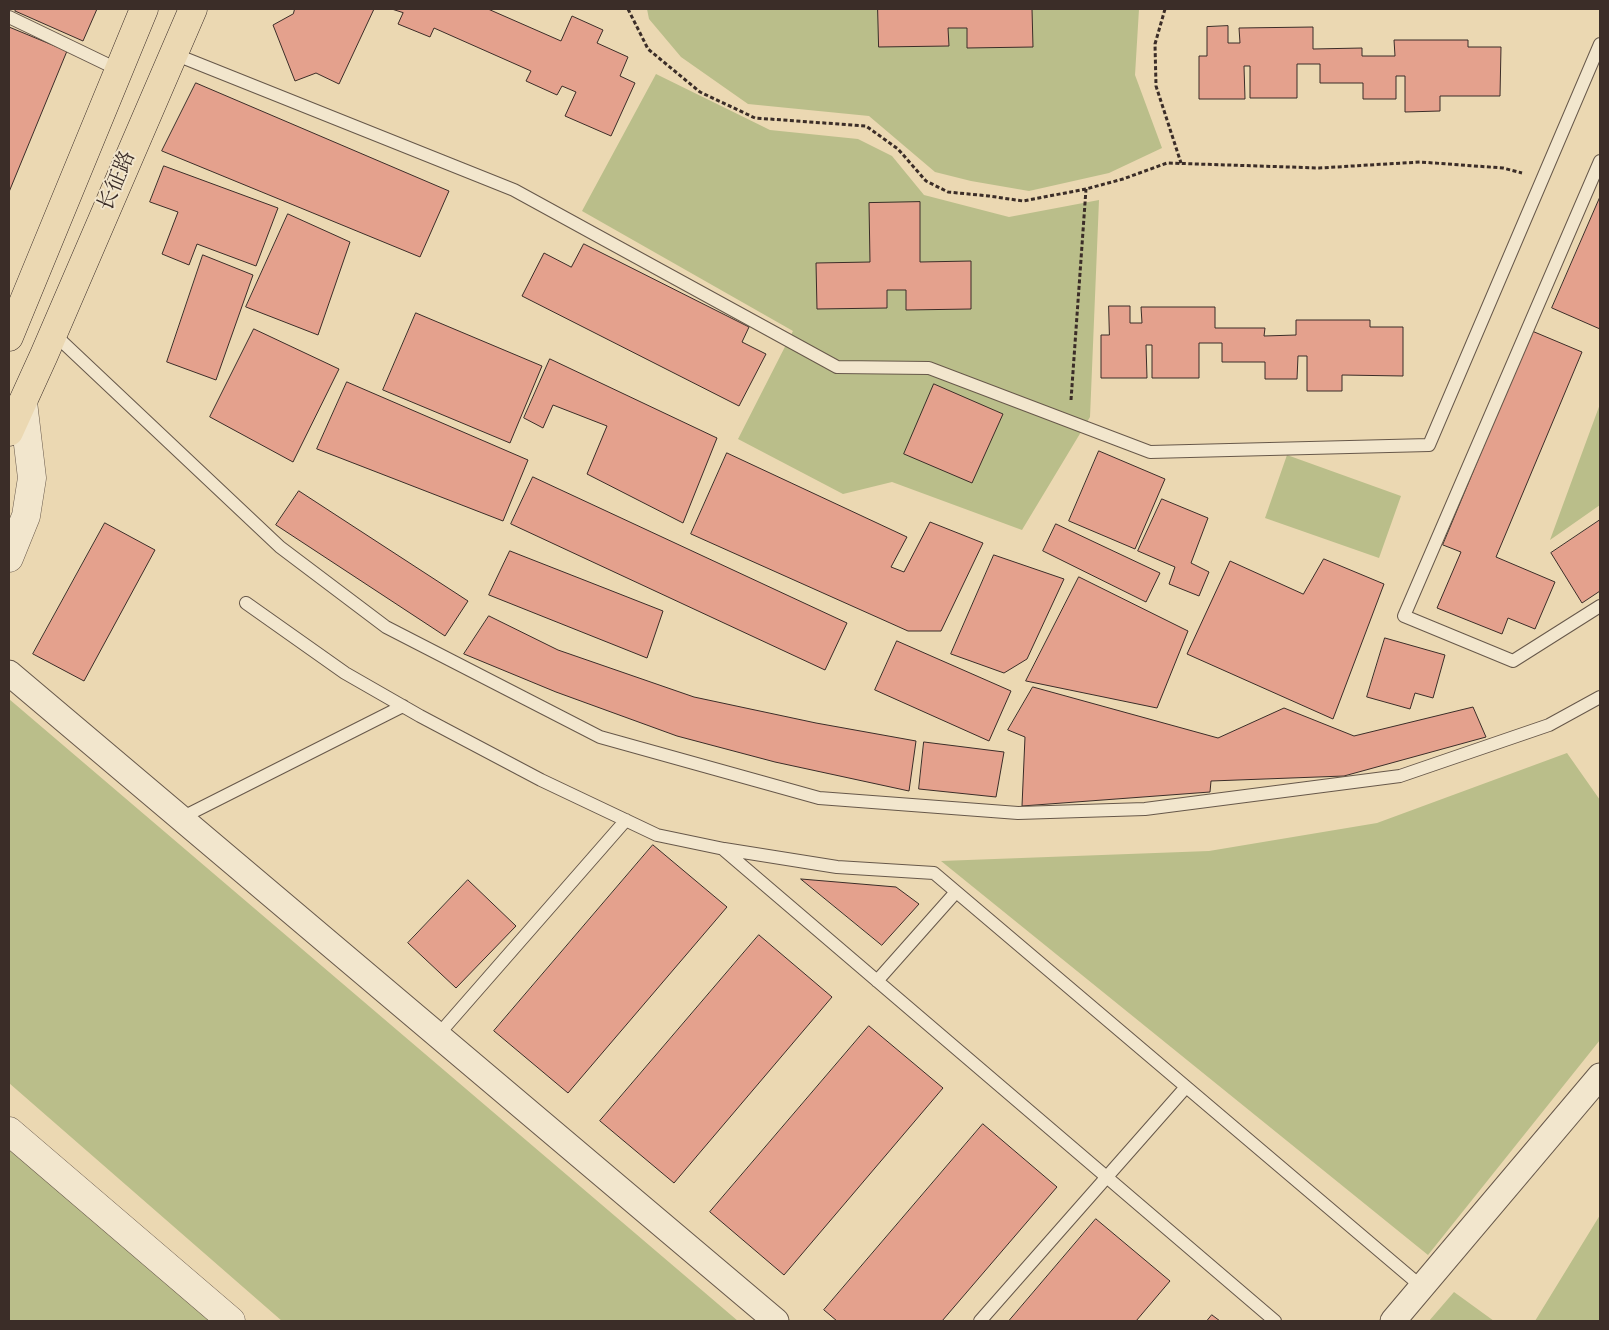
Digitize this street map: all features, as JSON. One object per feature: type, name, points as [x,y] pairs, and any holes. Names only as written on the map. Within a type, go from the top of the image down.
[{"type":"main road","name":"长征路","points":[[9,337],[144,9]]},
{"type":"main road","name":"长征路","points":[[9,432],[49,344],[193,9]]},
{"type":"street","points":[[9,558],[26,516],[32,478],[23,402]]},
{"type":"street","points":[[9,673],[776,1321]]},
{"type":"street","points":[[1393,1321],[1600,1076]]},
{"type":"street","points":[[9,1131],[231,1321]]},
{"type":"lane","points":[[9,17],[119,70]]},
{"type":"lane","points":[[174,54],[514,190],[837,367],[929,368],[1150,452],[1429,445],[1600,44]]},
{"type":"lane","points":[[1600,161],[1404,616],[1513,661],[1600,606]]},
{"type":"lane","points":[[49,344],[280,547],[386,626],[600,737],[819,798],[1018,813],[1145,809],[1400,776],[1548,725],[1600,698]]},
{"type":"lane","points":[[246,603],[345,673],[403,706],[541,780],[657,835],[724,849],[837,867],[934,873],[1422,1287]]},
{"type":"lane","points":[[181,818],[403,706]]},
{"type":"lane","points":[[438,1035],[626,820]]},
{"type":"lane","points":[[724,849],[1275,1321]]},
{"type":"lane","points":[[877,981],[956,892]]},
{"type":"lane","points":[[980,1321],[1186,1087]]},
{"type":"path","points":[[628,9],[648,49],[700,92],[755,118],[866,126],[898,149],[926,181],[948,192],[1023,201],[1123,180],[1167,163],[1319,168],[1420,162],[1503,168],[1543,179]]},
{"type":"path","points":[[1165,9],[1155,44],[1156,86],[1181,163]]},
{"type":"path","points":[[1070,421],[1086,189]]},
{"type":"green space","points":[[647,9],[1139,9],[1135,75],[1162,148],[1109,173],[1029,191],[971,181],[935,172],[869,116],[748,104],[681,57],[649,19]]},
{"type":"green space","points":[[656,74],[770,130],[858,139],[892,156],[924,195],[1009,217],[1099,200],[1090,417],[1022,530],[892,482],[843,494],[738,439],[793,331],[582,211]]},
{"type":"green space","points":[[1600,404],[1600,505],[1550,540]]},
{"type":"green space","points":[[1287,455],[1401,496],[1379,558],[1265,518]]},
{"type":"green space","points":[[9,699],[738,1321],[282,1321],[9,1083]]},
{"type":"green space","points":[[1567,753],[1600,800],[1600,1040],[1428,1255],[941,861],[1209,851],[1377,823]]},
{"type":"green space","points":[[9,1147],[213,1321],[9,1321]]},
{"type":"green space","points":[[1600,1215],[1600,1321],[1535,1321]]},
{"type":"green space","points":[[1454,1292],[1494,1321],[1429,1321]]},
{"type":"building","points":[[17,9],[97,9],[83,41],[15,11]]},
{"type":"building","points":[[295,9],[374,9],[339,84],[316,73],[295,81],[273,25],[293,14]]},
{"type":"building","points":[[392,9],[488,9],[561,41],[572,16],[603,30],[597,43],[628,57],[620,76],[635,83],[611,136],[565,116],[576,92],[562,86],[557,95],[526,81],[531,71],[434,28],[430,37],[398,24],[403,13]]},
{"type":"building","points":[[878,9],[1032,9],[1033,47],[967,48],[967,28],[948,28],[949,46],[879,47]]},
{"type":"building","points":[[1228,26],[1228,43],[1240,43],[1239,28],[1313,27],[1313,49],[1362,48],[1362,56],[1395,56],[1394,40],[1468,40],[1468,47],[1501,47],[1500,96],[1440,96],[1440,111],[1405,112],[1405,76],[1396,76],[1396,99],[1363,99],[1363,83],[1320,83],[1320,64],[1297,64],[1297,98],[1250,98],[1250,66],[1244,66],[1245,99],[1199,99],[1199,56],[1207,56],[1207,27]]},
{"type":"building","points":[[9,27],[67,51],[9,192]]},
{"type":"building","points":[[196,83],[449,191],[420,257],[162,151]]},
{"type":"building","points":[[164,166],[278,208],[256,266],[197,244],[189,265],[162,254],[178,212],[150,202]]},
{"type":"building","points":[[1600,197],[1600,329],[1552,308]]},
{"type":"building","points":[[920,202],[920,262],[971,261],[971,309],[906,310],[906,290],[887,290],[887,308],[817,309],[816,263],[870,262],[869,203]]},
{"type":"building","points":[[288,214],[350,242],[318,335],[246,307]]},
{"type":"building","points":[[584,244],[749,327],[742,342],[766,354],[739,406],[522,296],[544,253],[571,267]]},
{"type":"building","points":[[203,255],[253,275],[216,380],[167,362]]},
{"type":"building","points":[[1109,306],[1130,306],[1130,323],[1142,323],[1141,307],[1215,307],[1215,328],[1265,328],[1264,336],[1296,335],[1296,320],[1370,320],[1370,327],[1403,327],[1403,376],[1342,375],[1342,391],[1307,391],[1307,356],[1298,356],[1297,379],[1265,379],[1265,362],[1222,362],[1222,343],[1199,343],[1199,378],[1152,378],[1152,345],[1146,345],[1147,378],[1101,378],[1101,335],[1109,335]]},
{"type":"building","points":[[416,313],[542,366],[510,443],[383,390]]},
{"type":"building","points":[[254,329],[339,369],[293,462],[210,417]]},
{"type":"building","points":[[1532,331],[1582,352],[1496,557],[1555,582],[1535,629],[1508,618],[1502,634],[1437,608],[1461,552],[1443,545]]},
{"type":"building","points":[[550,359],[717,438],[683,523],[587,474],[607,426],[553,405],[543,428],[524,418]]},
{"type":"building","points":[[347,382],[528,460],[503,521],[317,449]]},
{"type":"building","points":[[934,384],[1003,414],[972,483],[904,454]]},
{"type":"building","points":[[1099,451],[1165,479],[1135,549],[1069,521]]},
{"type":"building","points":[[727,453],[907,537],[891,567],[904,572],[930,522],[983,543],[941,631],[908,631],[691,534]]},
{"type":"building","points":[[533,477],[847,623],[825,670],[511,524]]},
{"type":"building","points":[[299,491],[468,601],[445,636],[276,525]]},
{"type":"building","points":[[1162,499],[1208,518],[1191,563],[1209,572],[1199,596],[1169,584],[1175,567],[1138,551]]},
{"type":"building","points":[[1600,520],[1600,591],[1582,603],[1551,553]]},
{"type":"building","points":[[105,523],[155,550],[84,681],[33,654]]},
{"type":"building","points":[[1056,524],[1160,573],[1146,602],[1043,551]]},
{"type":"building","points":[[510,551],[663,611],[647,658],[489,595]]},
{"type":"building","points":[[994,555],[1064,579],[1027,659],[1004,673],[951,654]]},
{"type":"building","points":[[1324,559],[1384,584],[1333,719],[1187,654],[1230,561],[1303,594]]},
{"type":"building","points":[[1079,577],[1188,631],[1157,708],[1026,681]]},
{"type":"building","points":[[489,616],[558,650],[694,697],[816,723],[916,741],[909,791],[775,762],[677,736],[556,692],[464,654]]},
{"type":"building","points":[[1385,638],[1445,655],[1433,698],[1415,693],[1410,709],[1367,697]]},
{"type":"building","points":[[897,641],[1011,691],[989,741],[875,690]]},
{"type":"building","points":[[1033,687],[1218,738],[1284,708],[1354,736],[1473,707],[1486,737],[1344,776],[1211,781],[1210,792],[1022,806],[1025,737],[1008,730]]},
{"type":"building","points":[[924,742],[1004,752],[996,797],[919,789]]},
{"type":"building","points":[[653,845],[727,907],[568,1093],[494,1031]]},
{"type":"building","points":[[801,879],[896,887],[919,904],[882,945]]},
{"type":"building","points":[[468,880],[516,926],[456,988],[408,943]]},
{"type":"building","points":[[759,935],[832,997],[674,1183],[600,1121]]},
{"type":"building","points":[[869,1026],[943,1088],[784,1275],[710,1212]]},
{"type":"building","points":[[983,1124],[1057,1187],[942,1321],[837,1321],[824,1310]]},
{"type":"building","points":[[1096,1219],[1170,1281],[1136,1321],[1009,1321]]},
{"type":"building","points":[[1212,1315],[1220,1321],[1207,1321]]}]
